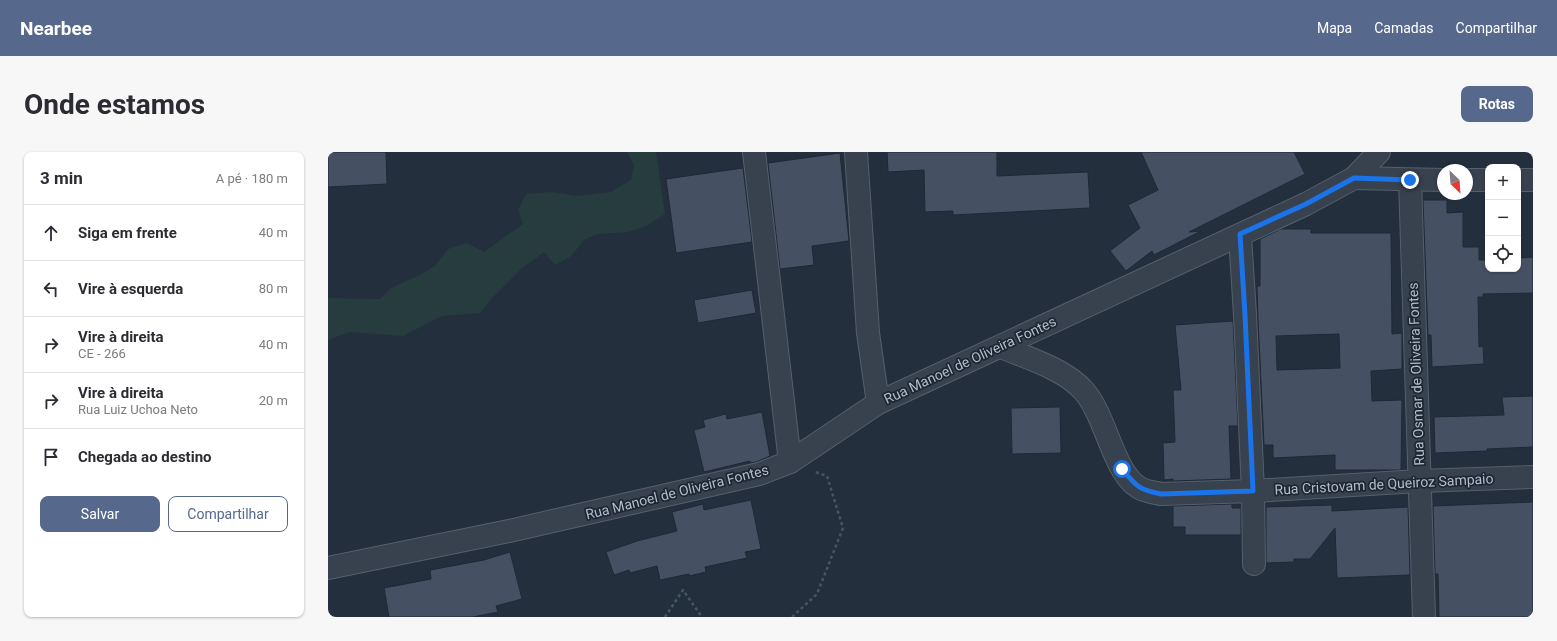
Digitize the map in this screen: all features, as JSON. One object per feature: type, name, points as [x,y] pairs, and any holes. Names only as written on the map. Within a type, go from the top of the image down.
[{"type":"street","points":[[754,152],[790,462]]},
{"type":"street","points":[[856,152],[868,333],[878,402]]},
{"type":"street","points":[[1354,178],[1379,152]]},
{"type":"street","points":[[1354,178],[1437,180]]},
{"type":"street","name":"Rua Manoel de Oliveira Fontes","points":[[328,568],[502,533],[759,474],[790,462],[878,402],[1001,347],[1306,204],[1354,178]]},
{"type":"street","name":"Rua Osmar de Oliveira Fontes","points":[[1410,180],[1424,617]]},
{"type":"street","points":[[1473,180],[1485,180]]},
{"type":"street","points":[[1521,180],[1533,180]]},
{"type":"street","points":[[1240,234],[1253,491],[1254,564]]},
{"type":"street","name":"Rua Cristovam de Queiroz Sampaio","points":[[1001,347],[1060,372],[1085,391],[1098,414],[1122,469],[1137,487],[1148,492],[1161,494],[1253,491],[1533,476]]},
{"type":"path","points":[[790,462],[827,476],[843,528],[817,594],[792,617]]},
{"type":"path","points":[[666,617],[683,590],[702,617]]},
{"type":"green space","points":[[627,152],[656,152],[665,214],[646,226],[628,232],[599,234],[585,239],[571,256],[555,265],[544,252],[521,269],[492,298],[480,313],[442,316],[403,336],[350,332],[328,340],[328,298],[380,299],[391,288],[420,275],[435,266],[448,249],[466,243],[484,252],[523,224],[518,210],[526,194],[552,192],[577,196],[611,192],[631,180],[634,165]]},
{"type":"building","points":[[328,152],[386,152],[387,184],[328,187]]},
{"type":"building","points":[[887,152],[997,152],[997,176],[1088,172],[1090,208],[953,215],[953,211],[925,212],[924,170],[888,172]]},
{"type":"building","points":[[1141,152],[1294,152],[1305,174],[1189,232],[1201,231],[1154,255],[1152,251],[1126,271],[1110,251],[1140,228],[1128,205],[1158,190]]},
{"type":"building","points":[[840,153],[849,241],[812,246],[814,265],[780,269],[768,163]]},
{"type":"building","points":[[743,168],[752,242],[676,253],[666,179]]},
{"type":"building","points":[[1423,200],[1447,200],[1447,213],[1463,212],[1463,247],[1479,247],[1479,260],[1485,260],[1485,272],[1521,272],[1521,258],[1533,257],[1533,293],[1483,294],[1483,297],[1478,297],[1479,347],[1483,346],[1484,364],[1432,367],[1431,335],[1428,335]]},
{"type":"building","points":[[1281,229],[1311,229],[1311,233],[1391,233],[1392,334],[1402,333],[1402,369],[1371,371],[1372,401],[1402,400],[1401,470],[1335,470],[1335,455],[1273,458],[1273,445],[1264,445],[1257,286],[1260,286],[1260,239]],"holes":[[[1339,334],[1340,368],[1277,370],[1276,336]]]},
{"type":"building","points":[[752,290],[756,313],[698,323],[694,300]]},
{"type":"building","points":[[1233,321],[1238,426],[1229,426],[1231,479],[1164,480],[1163,443],[1175,442],[1173,390],[1181,390],[1175,325]]},
{"type":"building","points":[[1533,396],[1533,447],[1435,453],[1434,417],[1504,415],[1502,397]]},
{"type":"building","points":[[1060,407],[1061,453],[1012,454],[1011,408]]},
{"type":"building","points":[[762,412],[770,456],[756,462],[750,463],[750,461],[704,472],[694,430],[705,427],[703,420],[726,414],[727,419]]},
{"type":"building","points":[[751,500],[761,549],[745,552],[747,558],[705,567],[706,572],[660,580],[657,566],[630,573],[629,570],[614,575],[606,552],[637,541],[677,531],[672,512],[703,504],[704,510]]},
{"type":"building","points":[[1533,502],[1533,617],[1439,617],[1438,574],[1435,574],[1433,506]]},
{"type":"building","points":[[1232,504],[1232,508],[1241,508],[1241,535],[1185,535],[1185,527],[1173,527],[1173,506]]},
{"type":"building","points":[[1332,505],[1332,511],[1408,507],[1410,575],[1337,578],[1335,528],[1310,559],[1294,559],[1294,562],[1266,563],[1266,507]]},
{"type":"building","points":[[510,552],[522,599],[496,606],[498,612],[473,617],[389,617],[384,588],[431,579],[430,570],[484,560]]},
{"type":"route","points":[[1122,469],[1137,487],[1148,492],[1161,494],[1253,491],[1240,234],[1306,204],[1354,178],[1410,180]]}]
